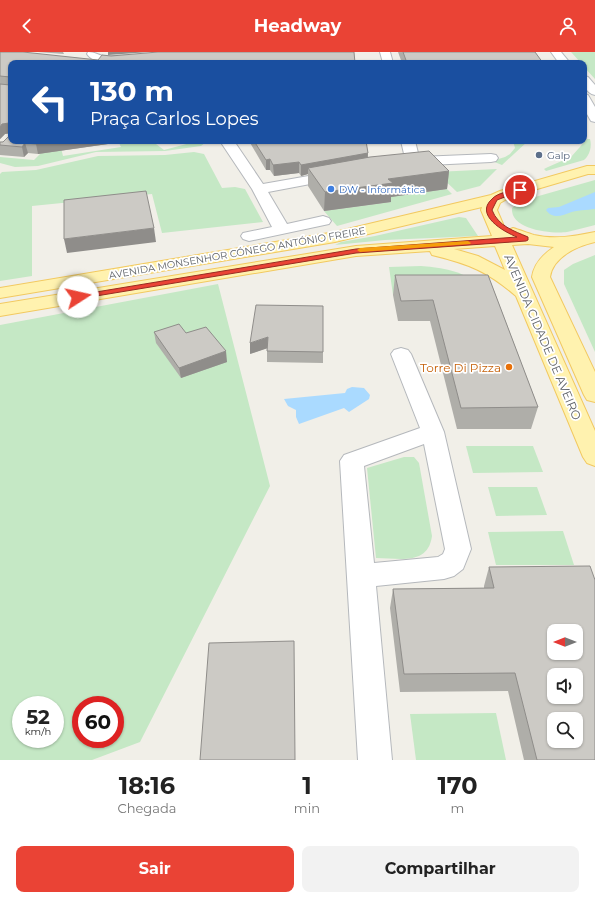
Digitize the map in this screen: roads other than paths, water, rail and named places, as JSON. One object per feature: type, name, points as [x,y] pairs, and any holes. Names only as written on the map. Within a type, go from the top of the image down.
[{"type":"main road","name":"AVENIDA MONSENHOR CÓNEGO ANTÓNIO FREIRE","points":[[0,293],[335,237],[493,208],[505,194],[592,169]]},
{"type":"main road","points":[[493,208],[505,230],[526,239],[561,244],[587,239]]},
{"type":"main road","name":"AVENIDA CIDADE DE AVEIRO","points":[[493,208],[502,240],[512,266],[595,457]]},
{"type":"main road","name":"AVENIDA MONSENHOR CÓNEGO ANTÓNIO FREIRE","points":[[0,310],[326,255],[387,248],[526,239]]},
{"type":"main road","name":"AVENIDA CIDADE DE AVEIRO","points":[[587,239],[553,255],[543,268],[541,277],[595,395]]},
{"type":"main road","points":[[387,248],[428,250],[459,256],[494,271],[518,288],[526,296]]},
{"type":"street","points":[[556,52],[563,60]]},
{"type":"street","points":[[99,59],[139,58]]},
{"type":"street","points":[[587,83],[595,92]]},
{"type":"street","points":[[587,103],[595,110]]},
{"type":"street","points":[[587,106],[595,118]]},
{"type":"street","points":[[229,144],[259,188],[282,230]]},
{"type":"street","points":[[409,144],[413,161]]},
{"type":"street","points":[[398,164],[413,161],[491,158]]},
{"type":"street","points":[[259,188],[351,172]]},
{"type":"street","points":[[259,188],[306,226]]},
{"type":"street","points":[[249,236],[323,222]]},
{"type":"street","points":[[361,576],[444,568],[453,561],[458,549],[433,432],[401,354]]},
{"type":"street","points":[[375,760],[352,461],[433,432]]},
{"type":"water","points":[[595,192],[595,209],[575,211],[557,216],[551,215],[546,210],[548,208],[559,207]]},
{"type":"water","points":[[352,387],[364,388],[370,395],[369,399],[349,412],[344,408],[299,424],[296,417],[296,410],[288,406],[284,399],[345,393],[347,389]]},
{"type":"place","name":"Galp","points":[[539,155]]},
{"type":"place","name":"DW - Informática","points":[[331,189]]},
{"type":"place","name":"Torre Di Pizza","points":[[509,367]]}]
